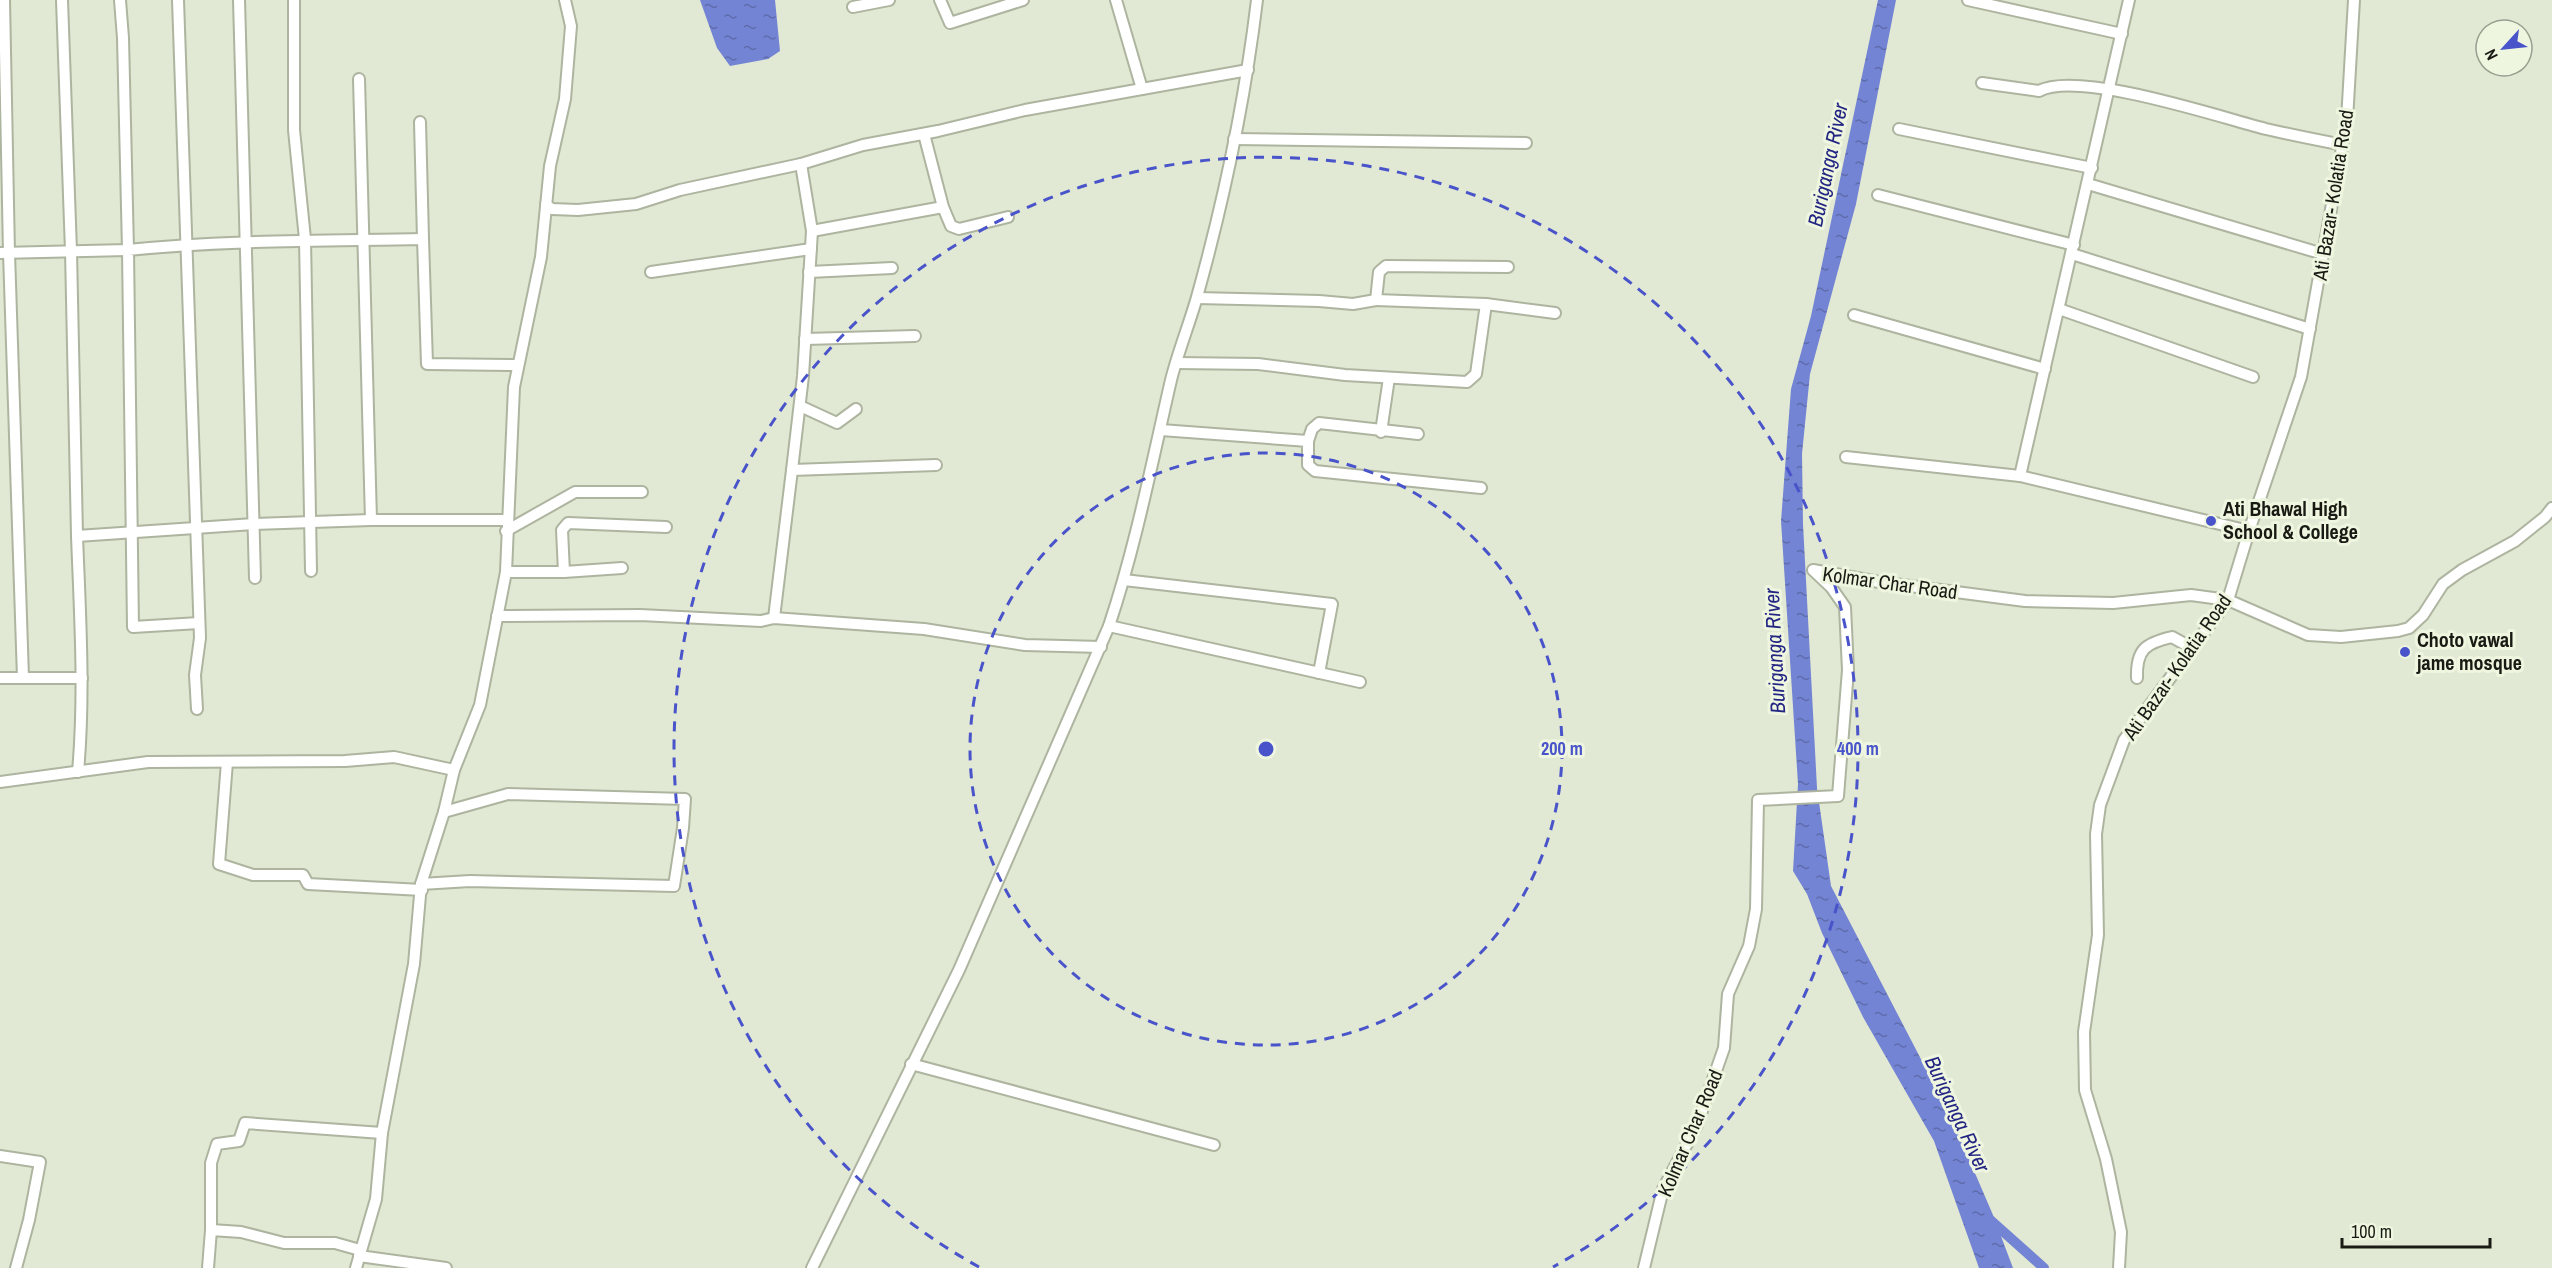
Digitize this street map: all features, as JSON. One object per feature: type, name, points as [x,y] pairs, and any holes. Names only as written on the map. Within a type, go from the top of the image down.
[{"type":"street","points":[[4,0],[4,253],[23,678]]},
{"type":"street","points":[[62,0],[82,678],[78,772]]},
{"type":"street","points":[[120,0],[128,249],[133,627],[200,623]]},
{"type":"street","points":[[178,0],[200,623],[195,675],[197,708]]},
{"type":"street","points":[[239,0],[255,578]]},
{"type":"street","points":[[294,0],[294,130],[305,239],[311,572]]},
{"type":"street","points":[[356,1268],[376,1199],[382,1133],[414,964],[421,887],[454,770],[480,705],[506,572],[514,387],[541,257],[550,166],[565,99],[571,26],[565,0]]},
{"type":"street","points":[[853,7],[889,0]]},
{"type":"street","points":[[940,0],[950,23],[1023,0]]},
{"type":"street","points":[[1116,0],[1142,89]]},
{"type":"street","points":[[812,1268],[959,970],[1109,626],[1124,580],[1176,363],[1197,298],[1234,139],[1248,69],[1257,0]]},
{"type":"street","points":[[1968,0],[2122,34]]},
{"type":"street","points":[[2020,476],[2129,0]]},
{"type":"street","name":"Ati Bazar- Kolatia Road","points":[[2120,1268],[2121,1232],[2106,1159],[2085,1090],[2084,1032],[2098,935],[2096,834],[2100,804],[2124,740],[2228,600],[2301,377],[2348,120],[2354,0]]},
{"type":"street","points":[[546,205],[552,209],[578,210],[636,204],[680,190],[801,164],[863,145],[924,134],[1025,110],[1248,69]]},
{"type":"street","points":[[359,79],[371,520]]},
{"type":"street","points":[[1982,83],[2038,91],[2047,87],[2094,87],[2269,130],[2343,145]]},
{"type":"street","points":[[420,122],[427,364],[518,365]]},
{"type":"street","points":[[1899,129],[2092,168]]},
{"type":"street","points":[[924,134],[943,207],[951,226],[955,228],[1008,217]]},
{"type":"street","points":[[1234,139],[1526,143]]},
{"type":"street","points":[[774,618],[800,406],[811,249],[812,231],[801,164]]},
{"type":"street","points":[[2088,184],[2323,254]]},
{"type":"street","points":[[1878,195],[2073,249],[2310,329]]},
{"type":"street","points":[[812,231],[943,207]]},
{"type":"street","points":[[4,253],[305,239],[423,239]]},
{"type":"street","points":[[651,272],[811,249]]},
{"type":"street","points":[[1376,300],[1379,272],[1386,266],[1508,267]]},
{"type":"street","points":[[809,272],[892,268]]},
{"type":"street","points":[[1197,298],[1353,304],[1376,300],[1486,304],[1555,313]]},
{"type":"street","points":[[1176,363],[1258,364],[1389,378],[1471,381],[1476,374],[1486,304]]},
{"type":"street","points":[[2059,309],[2253,377]]},
{"type":"street","points":[[1854,315],[2045,369]]},
{"type":"street","points":[[805,339],[915,336]]},
{"type":"street","points":[[1381,432],[1389,378]]},
{"type":"street","points":[[800,406],[837,423],[856,409]]},
{"type":"street","points":[[1418,434],[1381,432],[1319,423],[1312,429],[1308,441],[1308,465],[1315,471],[1481,488]]},
{"type":"street","points":[[1161,430],[1308,441]]},
{"type":"street","points":[[1845,457],[2020,476],[2249,531]]},
{"type":"street","points":[[792,471],[936,465]]},
{"type":"street","points":[[77,536],[254,524],[371,520],[507,526],[575,492],[642,492]]},
{"type":"street","points":[[2228,600],[2308,635],[2329,637],[2409,628],[2423,615],[2443,584],[2462,570],[2515,541],[2545,517],[2552,508]]},
{"type":"street","points":[[564,572],[562,530],[568,523],[666,527]]},
{"type":"street","points":[[506,572],[564,572],[622,568]]},
{"type":"street","name":"Kolmar Char Road","points":[[1644,1268],[1663,1189],[1697,1125],[1724,1048],[1728,994],[1749,946],[1756,909],[1758,800],[1838,796],[1848,670],[1845,607],[1831,587],[1813,570],[1879,582],[2025,601],[2114,603],[2191,595],[2228,600]]},
{"type":"street","points":[[1124,580],[1332,604],[1319,673]]},
{"type":"street","points":[[497,616],[640,615],[761,621],[774,618],[924,629],[1025,645],[1101,647]]},
{"type":"street","points":[[1109,626],[1360,682]]},
{"type":"street","points":[[2137,678],[2136,660],[2141,651],[2153,641],[2172,637],[2192,648]]},
{"type":"street","points":[[0,678],[82,678]]},
{"type":"street","points":[[0,782],[148,762],[345,760],[394,757],[454,770]]},
{"type":"street","points":[[227,762],[219,864],[253,875],[303,875],[308,884],[421,887],[470,880],[674,886],[685,799],[508,794],[444,812]]},
{"type":"street","points":[[911,1064],[1214,1145]]},
{"type":"street","points":[[208,1268],[211,1230],[211,1163],[217,1144],[239,1141],[245,1123],[382,1133]]},
{"type":"street","points":[[0,1156],[40,1162],[29,1220],[16,1268]]},
{"type":"street","points":[[211,1230],[241,1232],[284,1243],[335,1243],[359,1253],[446,1268]]},
{"type":"water","points":[[700,0],[775,0],[780,51],[768,59],[730,66],[717,48]]},
{"type":"water","points":[[1878,0],[1896,0],[1856,204],[1810,374],[1802,454],[1803,524],[1817,788],[1831,886],[1950,1115],[2013,1268],[1979,1268],[1934,1141],[1863,1017],[1822,933],[1807,894],[1793,871],[1798,784],[1781,521],[1791,389],[1811,316]]},
{"type":"waterway","points":[[1988,1218],[2044,1268]]},
{"type":"place","name":"Ati Bhawal High School & College","points":[[2211,521]]},
{"type":"place","name":"Choto vawal jame mosque","points":[[2405,652]]},
{"type":"water label","name":"Buriganga River","points":[[1828,165]]},
{"type":"water label","name":"Buriganga River","points":[[1775,651]]},
{"type":"water label","name":"Buriganga River","points":[[1957,1114]]}]
